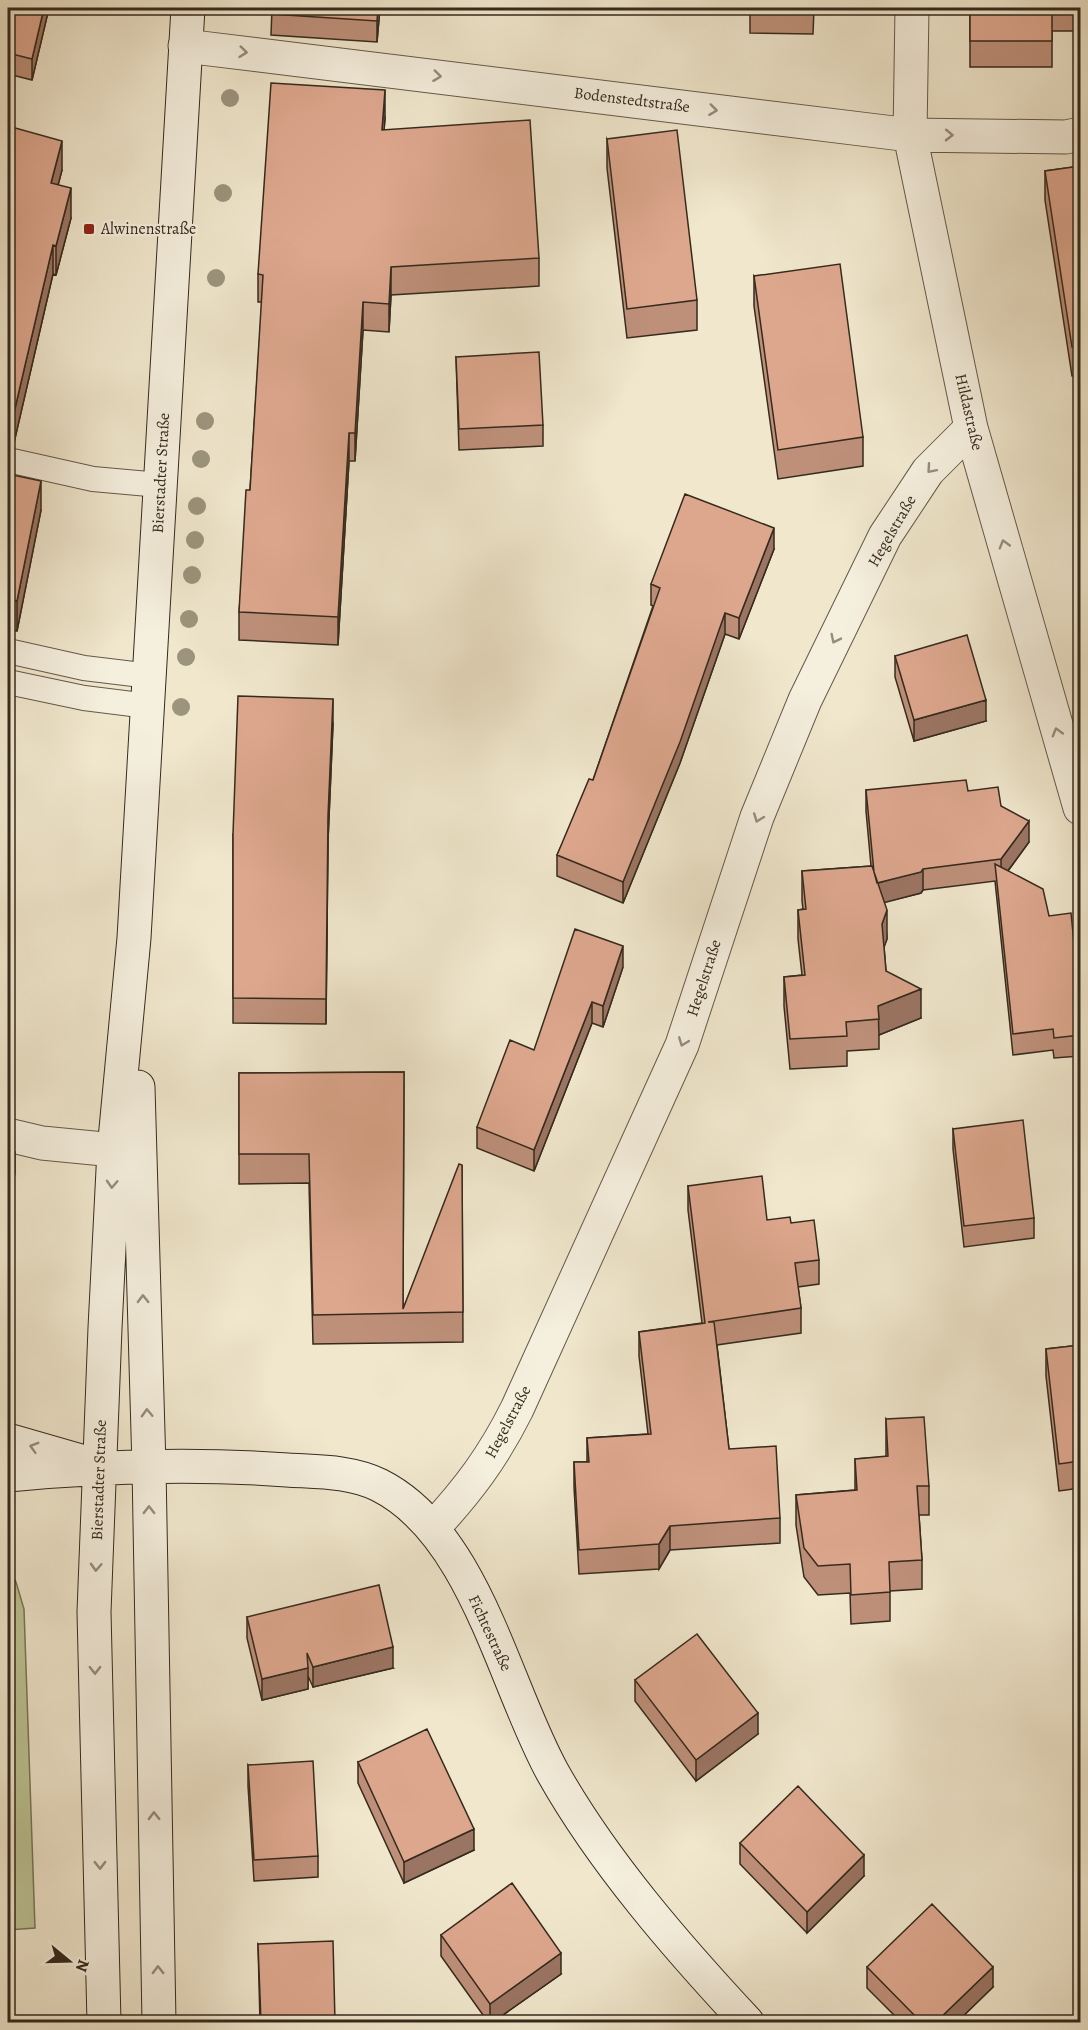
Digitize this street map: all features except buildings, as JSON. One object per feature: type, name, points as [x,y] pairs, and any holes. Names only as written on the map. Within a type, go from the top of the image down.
[{"type":"street","name":"Bierstadter Straße","points":[[104,2022],[94,1612],[100,1466],[114,1150],[134,938],[188,8]]},
{"type":"street","name":"Hildastraße","points":[[912,8],[910,135],[971,428],[1080,808]]},
{"type":"street","name":"Bodenstedtstraße","points":[[185,46],[910,135],[1066,137],[1080,134]]},
{"type":"street","name":"Hegelstraße","points":[[433,1528],[471,1487],[501,1441],[517,1409],[682,1045],[757,817],[805,700],[885,536],[928,471],[971,428]]},
{"type":"street","name":"Bierstadter Straße","points":[[134,938],[149,1467],[159,2022]]},
{"type":"street","points":[[8,1135],[42,1143],[114,1150]]},
{"type":"street","points":[[8,1440],[100,1466]]},
{"type":"street","name":"Fichtestraße","points":[[100,1466],[218,1465],[355,1476],[380,1486],[410,1506],[433,1528],[474,1597],[552,1772],[578,1814],[620,1874],[747,2022]]},
{"type":"street","points":[[8,1474],[100,1466]]},
{"type":"lane","points":[[8,460],[93,479],[160,485]]},
{"type":"lane","points":[[8,651],[84,668],[149,691]]},
{"type":"lane","points":[[8,682],[84,698],[149,691]]},
{"type":"green space","points":[[8,1569],[16,1582],[24,1609],[35,1928],[8,1930]]},
{"type":"place","name":"Alwinenstraße","points":[[89,229]]}]
